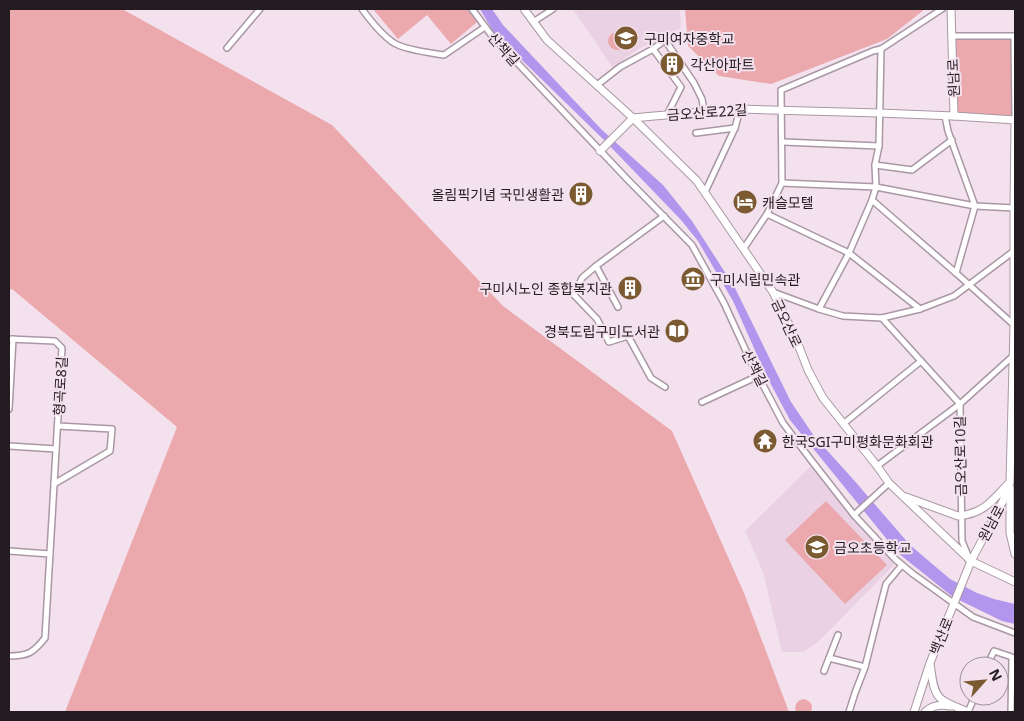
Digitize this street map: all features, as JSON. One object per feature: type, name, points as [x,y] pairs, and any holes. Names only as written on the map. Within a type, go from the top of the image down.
[{"type":"street","points":[[227,48],[260,9]]},
{"type":"street","points":[[362,9],[371,21],[394,43],[402,47],[444,55],[485,26]]},
{"type":"street","name":"산책길","points":[[472,9],[504,49],[692,245],[724,303],[758,376],[784,423],[854,515],[895,559],[913,574],[973,617],[1015,634]]},
{"type":"street","name":"금오산로","points":[[524,9],[547,40],[633,118],[697,181],[773,292],[808,370],[823,398],[889,483],[971,561],[1015,582]]},
{"type":"street","points":[[533,22],[553,9]]},
{"type":"street","points":[[744,248],[767,214],[782,182],[781,90],[881,49],[942,9]]},
{"type":"street","name":"원남로","points":[[951,9],[954,116],[1015,121],[1014,325],[1010,482],[1003,500],[971,561]]},
{"type":"street","points":[[952,36],[1015,35],[1015,116]]},
{"type":"street","points":[[597,85],[620,67],[653,49],[665,40],[694,83],[702,99],[704,111]]},
{"type":"street","points":[[653,49],[681,87],[667,115]]},
{"type":"street","points":[[819,309],[849,253],[876,187],[875,165],[879,146],[881,49]]},
{"type":"street","points":[[705,192],[735,128],[740,109]]},
{"type":"street","name":"금오산로22길","points":[[633,118],[740,109],[954,116]]},
{"type":"street","points":[[945,116],[948,131],[975,206],[956,273]]},
{"type":"street","points":[[600,151],[633,118]]},
{"type":"street","points":[[696,134],[735,128]]},
{"type":"street","points":[[875,165],[912,170],[952,140]]},
{"type":"street","points":[[783,142],[879,146]]},
{"type":"street","points":[[782,182],[876,187],[975,206],[1014,208]]},
{"type":"street","points":[[872,200],[1014,325]]},
{"type":"street","points":[[767,214],[849,253],[920,309]]},
{"type":"street","points":[[664,216],[582,278],[574,295],[597,319],[609,342],[628,336],[651,378],[664,387]]},
{"type":"street","points":[[773,292],[843,316],[882,318],[920,309],[954,296],[1014,251]]},
{"type":"street","points":[[596,266],[618,307]]},
{"type":"street","name":"금오산로10길","points":[[882,318],[960,404],[962,541],[971,561]]},
{"type":"street","name":"형곡로8길","points":[[9,409],[11,339],[55,340],[62,348],[46,638],[33,652],[9,656]]},
{"type":"street","points":[[877,466],[960,404],[1013,356]]},
{"type":"street","points":[[843,424],[921,360]]},
{"type":"street","points":[[702,402],[758,376]]},
{"type":"street","name":"형곡로8길","points":[[54,484],[110,451],[112,429],[58,426]]},
{"type":"street","points":[[9,446],[56,449]]},
{"type":"street","points":[[902,496],[961,516],[985,507],[1010,482]]},
{"type":"street","points":[[1010,482],[1010,533],[1015,554]]},
{"type":"street","points":[[854,515],[889,483]]},
{"type":"street","points":[[9,551],[50,554]]},
{"type":"street","name":"백산로","points":[[914,712],[930,663],[971,561]]},
{"type":"street","points":[[849,712],[866,666],[886,584],[902,565]]},
{"type":"street","points":[[824,671],[838,634]]},
{"type":"street","points":[[992,656],[994,651],[1012,657],[1011,712]]},
{"type":"street","points":[[829,658],[866,666]]},
{"type":"street","points":[[930,663],[935,688],[939,697],[969,712]]},
{"type":"street","points":[[925,712],[933,706],[946,705],[969,712]]},
{"type":"shaded area","points":[[9,9],[122,9],[332,125],[503,306],[672,431],[744,593],[789,712],[65,712],[177,427],[12,289],[9,290]]},
{"type":"shaded area","points":[[373,9],[467,9],[477,22],[451,44],[427,15],[398,39]]},
{"type":"shaded area","points":[[480,9],[492,9],[503,25],[602,130],[663,185],[692,221],[735,288],[791,402],[814,436],[910,545],[950,579],[977,593],[1015,604],[1015,624],[1002,621],[953,597],[898,553],[790,420],[766,375],[733,301],[698,241],[681,220],[605,141],[494,33]]},
{"type":"shaded area","name":"구미여자중학교","points":[[573,9],[680,9],[681,28],[638,49],[613,68]]},
{"type":"shaded area","points":[[685,9],[925,9],[887,39],[771,84],[719,76],[688,46]]},
{"type":"shaded area","points":[[617,32],[623,35],[626,41],[623,47],[617,50],[611,47],[608,41],[611,35]]},
{"type":"shaded area","points":[[952,36],[1014,36],[1015,120],[954,116]]},
{"type":"shaded area","name":"금오초등학교","points":[[812,465],[897,562],[818,642],[803,652],[782,652],[763,572],[745,531]]},
{"type":"shaded area","points":[[826,501],[887,565],[845,604],[785,540]]},
{"type":"shaded area","points":[[803,699],[811,703],[811,712],[796,712],[796,704]]},
{"type":"place","name":"구미여자중학교","points":[[626,38]]},
{"type":"place","name":"각산아파트","points":[[672,64]]},
{"type":"place","name":"올림픽기념 국민생활관","points":[[581,194]]},
{"type":"place","name":"캐슬모텔","points":[[745,202]]},
{"type":"place","name":"구미시립민속관","points":[[693,279]]},
{"type":"place","name":"구미시노인 종합복지관","points":[[630,288]]},
{"type":"place","name":"경북도립구미도서관","points":[[677,331]]},
{"type":"place","name":"한국SGI구미평화문화회관","points":[[765,441]]},
{"type":"place","name":"금오초등학교","points":[[817,547]]}]
